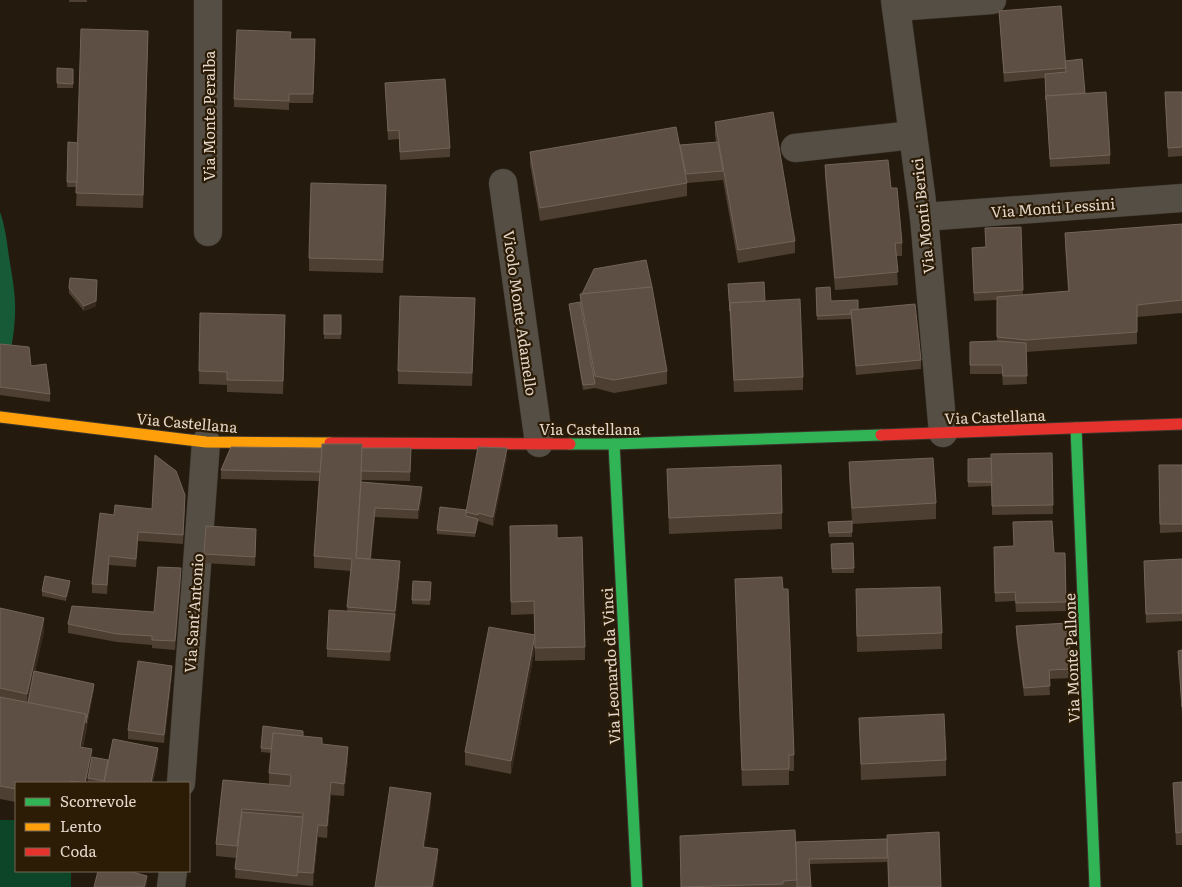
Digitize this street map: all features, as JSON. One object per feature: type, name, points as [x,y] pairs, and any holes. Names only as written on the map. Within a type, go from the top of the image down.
[{"type":"main road","name":"Via Castellana","points":[[0,417],[206,442],[614,444],[1182,424]]},
{"type":"main road","name":"Via Monte Pallone","points":[[1076,428],[1095,887]]},
{"type":"main road","name":"Via Leonardo da Vinci","points":[[614,444],[637,887]]},
{"type":"street","name":"Via Monte Peralba","points":[[208,0],[208,232]]},
{"type":"street","points":[[895,4],[992,0]]},
{"type":"street","name":"Via Monti Berici","points":[[895,4],[924,217],[943,433]]},
{"type":"street","points":[[795,148],[913,135]]},
{"type":"street","name":"Vicolo Monte Adamello","points":[[503,183],[539,443]]},
{"type":"street","name":"Via Monti Lessini","points":[[924,217],[1182,198]]},
{"type":"street","name":"Via Sant'Antonio","points":[[181,782],[206,442]]},
{"type":"street","points":[[171,887],[173,872]]},
{"type":"green space","points":[[0,212],[7,240],[14,286],[15,308],[10,351],[0,386]]},
{"type":"green space","points":[[0,820],[15,820],[15,872],[71,872],[71,887],[0,887]]},
{"type":"building","points":[[1061,6],[1066,68],[1004,73],[999,11]]},
{"type":"building","points":[[81,29],[148,31],[143,195],[76,193]]},
{"type":"building","points":[[237,30],[291,32],[290,39],[315,39],[313,94],[289,94],[289,101],[234,99]]},
{"type":"building","points":[[1082,59],[1085,93],[1046,96],[1046,100],[1045,74],[1066,72],[1065,61]]},
{"type":"building","points":[[57,68],[73,69],[73,84],[57,83]]},
{"type":"building","points":[[445,79],[450,148],[400,152],[399,130],[388,131],[385,83]]},
{"type":"building","points":[[1106,92],[1110,155],[1050,159],[1046,96]]},
{"type":"building","points":[[1165,92],[1182,92],[1182,147],[1168,148]]},
{"type":"building","points":[[773,112],[795,241],[738,250],[715,122]]},
{"type":"building","points":[[676,127],[687,183],[540,208],[530,152]]},
{"type":"building","points":[[68,142],[78,143],[77,182],[67,182]]},
{"type":"building","points":[[718,142],[723,171],[686,174],[680,145]]},
{"type":"building","points":[[888,160],[891,188],[897,188],[902,243],[895,243],[898,272],[835,278],[825,165]]},
{"type":"building","points":[[311,183],[386,185],[383,260],[309,258]]},
{"type":"building","points":[[1182,224],[1182,300],[1137,305],[1137,332],[1026,340],[997,337],[997,297],[1069,291],[1065,233]]},
{"type":"building","points":[[1021,227],[1023,290],[974,293],[972,248],[986,247],[985,228]]},
{"type":"building","points":[[646,260],[652,287],[582,294],[594,269]]},
{"type":"building","points":[[70,278],[97,280],[96,301],[84,306],[69,288]]},
{"type":"building","points":[[764,282],[765,301],[730,303],[730,311],[728,284]]},
{"type":"building","points":[[652,287],[667,371],[614,380],[595,376],[580,294]]},
{"type":"building","points":[[830,287],[831,301],[858,300],[858,310],[851,310],[851,314],[817,316],[816,288]]},
{"type":"building","points":[[400,296],[475,298],[472,373],[398,371]]},
{"type":"building","points":[[800,299],[803,377],[734,380],[730,303]]},
{"type":"building","points":[[580,302],[595,384],[583,385],[569,304]]},
{"type":"building","points":[[915,304],[921,360],[856,366],[851,310]]},
{"type":"building","points":[[200,313],[285,315],[283,381],[227,380],[227,372],[199,371]]},
{"type":"building","points":[[324,315],[341,315],[341,334],[324,334]]},
{"type":"building","points":[[970,342],[1026,343],[1027,376],[1003,376],[1002,365],[970,365]]},
{"type":"building","points":[[0,344],[29,347],[31,366],[46,364],[50,394],[0,387]]},
{"type":"building","points":[[322,444],[362,444],[356,558],[400,561],[395,611],[347,607],[352,559],[314,556]]},
{"type":"building","points":[[231,447],[322,448],[320,472],[221,470]]},
{"type":"building","points":[[478,447],[507,448],[493,517],[466,512]]},
{"type":"building","points":[[362,448],[411,448],[410,472],[361,471]]},
{"type":"building","points":[[1052,453],[1053,505],[992,506],[991,454]]},
{"type":"building","points":[[155,455],[176,471],[185,495],[183,535],[138,532],[136,559],[109,556],[107,585],[92,584],[100,513],[114,515],[115,505],[152,509]]},
{"type":"building","points":[[933,458],[936,503],[852,508],[849,462]]},
{"type":"building","points":[[991,458],[992,482],[968,482],[968,459]]},
{"type":"building","points":[[781,465],[782,513],[669,518],[667,469]]},
{"type":"building","points":[[1159,465],[1182,465],[1182,524],[1160,524]]},
{"type":"building","points":[[361,482],[422,487],[418,510],[375,508],[370,559],[356,558]]},
{"type":"building","points":[[440,507],[466,510],[466,516],[478,519],[475,533],[437,530]]},
{"type":"building","points":[[852,521],[852,532],[829,533],[828,522]]},
{"type":"building","points":[[1052,521],[1054,553],[1065,553],[1066,602],[1016,603],[1015,592],[995,593],[994,547],[1014,546],[1013,522]]},
{"type":"building","points":[[557,525],[557,538],[582,537],[585,647],[535,648],[534,601],[511,602],[510,526]]},
{"type":"building","points":[[206,526],[256,529],[255,557],[204,554]]},
{"type":"building","points":[[853,543],[854,568],[832,569],[831,544]]},
{"type":"building","points":[[1182,559],[1182,613],[1146,614],[1144,561]]},
{"type":"building","points":[[158,567],[181,568],[175,641],[152,640],[152,636],[117,634],[68,624],[72,606],[154,612]]},
{"type":"building","points":[[45,576],[70,581],[66,597],[42,591]]},
{"type":"building","points":[[782,577],[783,589],[788,589],[794,755],[789,755],[789,769],[742,770],[735,579]]},
{"type":"building","points":[[413,581],[431,582],[430,600],[412,600]]},
{"type":"building","points":[[940,587],[942,633],[857,636],[856,589]]},
{"type":"building","points":[[0,608],[44,618],[27,694],[0,688]]},
{"type":"building","points":[[329,610],[395,614],[390,652],[327,649]]},
{"type":"building","points":[[1068,623],[1071,669],[1049,670],[1050,686],[1024,688],[1016,626]]},
{"type":"building","points":[[489,627],[535,635],[511,761],[465,752]]},
{"type":"building","points":[[1182,650],[1182,707],[1178,651]]},
{"type":"building","points":[[138,661],[172,666],[164,735],[128,730]]},
{"type":"building","points":[[34,671],[94,684],[86,723],[86,714],[28,703]]},
{"type":"building","points":[[0,697],[86,714],[80,747],[92,749],[85,782],[15,782],[15,789],[0,786]]},
{"type":"building","points":[[944,714],[946,760],[861,764],[859,718]]},
{"type":"building","points":[[263,726],[303,731],[303,736],[273,733],[272,749],[261,748]]},
{"type":"building","points":[[273,733],[322,738],[322,744],[348,747],[344,784],[331,782],[327,826],[318,825],[313,873],[297,872],[303,813],[242,809],[237,846],[216,844],[223,780],[290,786],[291,775],[269,773]]},
{"type":"building","points":[[113,739],[158,748],[151,782],[104,782]]},
{"type":"building","points":[[92,757],[108,760],[104,781],[88,778]]},
{"type":"building","points":[[1182,782],[1182,832],[1176,833],[1173,783]]},
{"type":"building","points":[[390,787],[431,793],[423,847],[438,849],[432,887],[375,887]]},
{"type":"building","points":[[242,812],[303,817],[297,876],[235,869]]},
{"type":"building","points":[[795,830],[797,880],[783,881],[783,884],[681,887],[680,836]]},
{"type":"building","points":[[939,832],[941,887],[889,887],[887,835]]},
{"type":"building","points":[[887,839],[887,858],[809,859],[811,887],[797,887],[796,842]]},
{"type":"building","points":[[98,872],[132,872],[147,876],[144,887],[94,887]]},
{"type":"traffic: fast","points":[[1076,428],[1095,887]]},
{"type":"traffic: fast","points":[[570,444],[881,435]]},
{"type":"traffic: fast","points":[[614,444],[637,887]]},
{"type":"traffic: slow","points":[[0,417],[206,442],[330,443]]},
{"type":"traffic: jam","points":[[881,435],[1182,424]]},
{"type":"traffic: jam","points":[[330,443],[570,444]]}]
